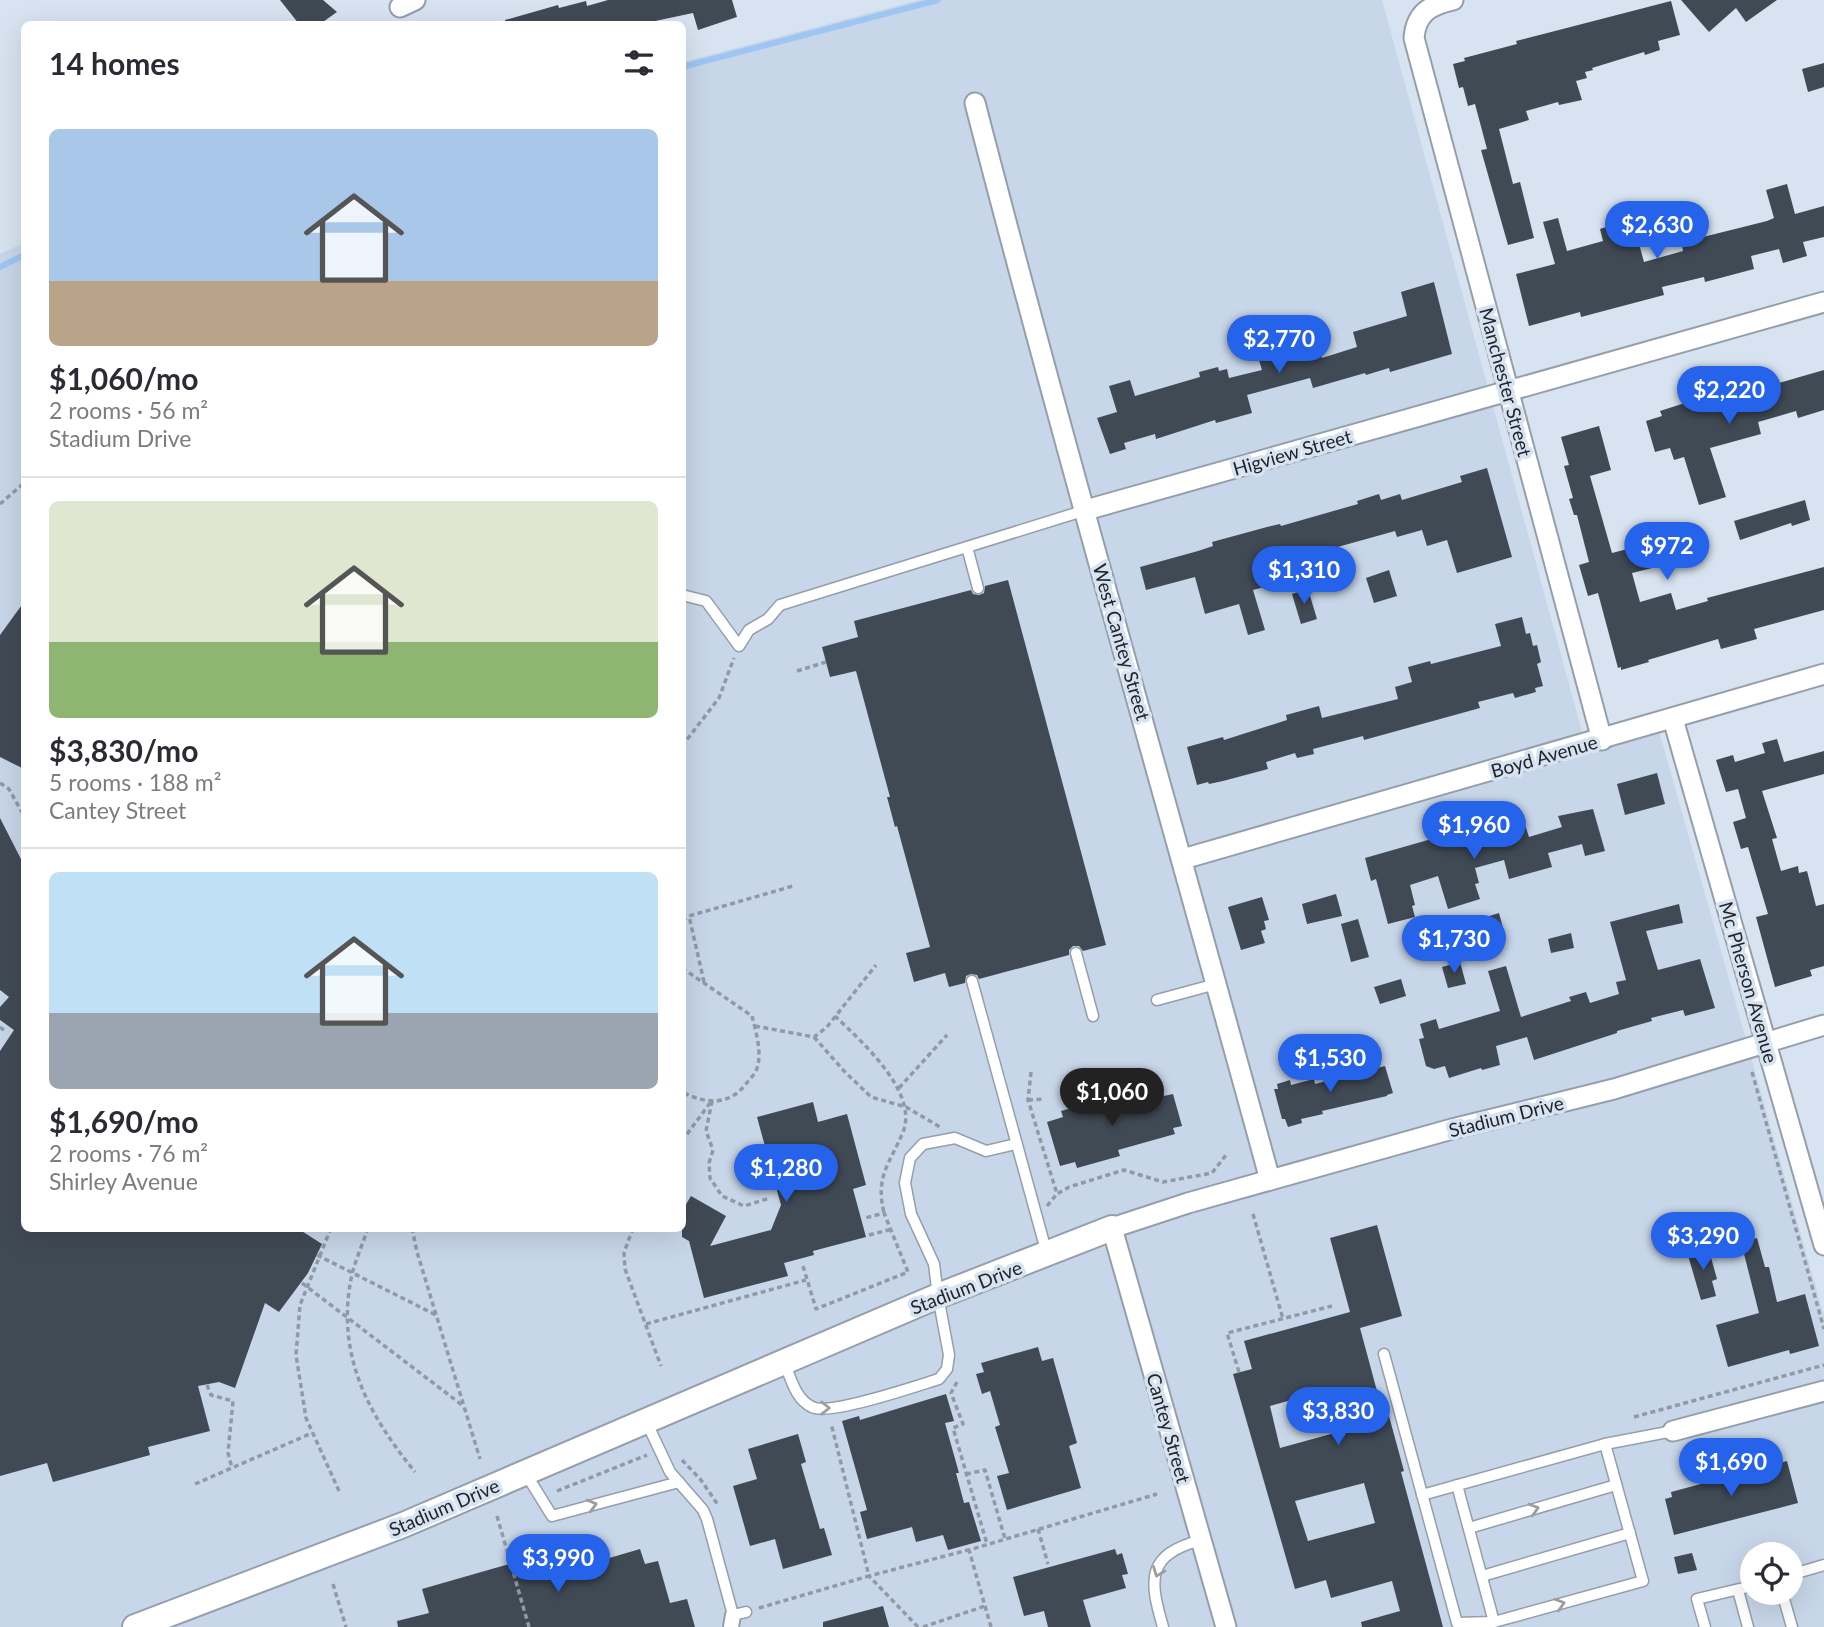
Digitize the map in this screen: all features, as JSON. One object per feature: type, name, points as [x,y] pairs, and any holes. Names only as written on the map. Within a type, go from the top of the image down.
[{"type":"street","name":"Manchester Street","points":[[1453,0],[1443,2],[1422,14],[1415,24],[1413,38],[1602,740]]},
{"type":"street","name":"West Cantey Street","points":[[975,103],[1043,361],[1270,1180]]},
{"type":"street","name":"Higview Street","points":[[1086,510],[1824,302]]},
{"type":"street","name":"Boyd Avenue","points":[[1183,859],[1824,674]]},
{"type":"street","name":"Mc Pherson Avenue","points":[[1673,719],[1824,1245]]},
{"type":"street","name":"Stadium Drive","points":[[135,1627],[403,1525],[938,1296],[1112,1228],[1188,1203],[1452,1129],[1614,1089],[1824,1025]]},
{"type":"street","name":"Cantey Street","points":[[1112,1228],[1226,1627]]},
{"type":"street","points":[[1673,1432],[1824,1391]]},
{"type":"lane","name":"Higview Street","points":[[738,646],[749,630],[768,619],[780,605],[1086,510]]},
{"type":"lane","points":[[967,547],[978,588]]},
{"type":"lane","points":[[686,596],[706,601],[738,646]]},
{"type":"lane","points":[[1076,953],[1093,1016]]},
{"type":"lane","points":[[972,981],[1047,1255]]},
{"type":"lane","points":[[1157,1000],[1216,984]]},
{"type":"lane","points":[[784,1362],[799,1397],[814,1409],[833,1410],[939,1379],[947,1369],[950,1355],[934,1264],[911,1214],[905,1183],[910,1158],[923,1144],[955,1138],[986,1151],[1016,1144]]},
{"type":"lane","points":[[1384,1354],[1458,1623],[1494,1622],[1643,1581],[1605,1444]]},
{"type":"lane","points":[[646,1421],[670,1472],[707,1519],[737,1618]]},
{"type":"lane","points":[[1422,1495],[1605,1444],[1673,1432]]},
{"type":"lane","points":[[525,1473],[552,1516],[679,1482]]},
{"type":"lane","points":[[1457,1485],[1494,1622]]},
{"type":"lane","points":[[1469,1528],[1616,1485]]},
{"type":"lane","points":[[1482,1576],[1630,1533]]},
{"type":"lane","points":[[1163,1627],[1153,1593],[1153,1579],[1158,1565],[1178,1546],[1201,1540]]},
{"type":"lane","points":[[1803,1572],[1824,1566]]},
{"type":"lane","points":[[1705,1627],[1697,1600],[1738,1590],[1748,1627]]},
{"type":"lane","points":[[1786,1605],[1792,1627]]},
{"type":"path","points":[[0,504],[21,486]]},
{"type":"path","points":[[686,741],[719,698],[738,646]]},
{"type":"path","points":[[797,671],[826,662]]},
{"type":"path","points":[[0,783],[9,789],[21,811]]},
{"type":"path","points":[[686,918],[793,886]]},
{"type":"path","points":[[689,916],[705,984]]},
{"type":"path","points":[[814,1037],[835,1017],[876,965]]},
{"type":"path","points":[[686,971],[752,1016],[758,1043],[757,1070],[740,1092],[720,1102],[697,1100],[686,1093]]},
{"type":"path","points":[[803,1266],[816,1309],[908,1272],[884,1213],[880,1183],[905,1129],[906,1107],[899,1088],[860,1041],[835,1017]]},
{"type":"path","points":[[754,1026],[814,1037],[871,1097],[906,1107],[955,1138]]},
{"type":"path","points":[[0,1027],[5,1031]]},
{"type":"path","points":[[899,1088],[947,1035]]},
{"type":"path","points":[[1031,1072],[1028,1100],[1057,1194],[1069,1187],[1124,1170],[1163,1182],[1212,1173],[1226,1155]]},
{"type":"path","points":[[1752,1072],[1824,1329]]},
{"type":"path","points":[[1028,1100],[1044,1099]]},
{"type":"path","points":[[686,1136],[712,1101]]},
{"type":"path","points":[[712,1101],[706,1131],[713,1150],[709,1163],[710,1178],[722,1196],[744,1206],[770,1198]]},
{"type":"path","points":[[864,1218],[884,1213]]},
{"type":"path","points":[[1253,1214],[1283,1318]]},
{"type":"path","points":[[869,1235],[892,1229]]},
{"type":"path","points":[[329,1232],[300,1305],[296,1355],[306,1418],[341,1493]]},
{"type":"path","points":[[367,1232],[352,1274],[348,1318],[351,1355],[364,1394],[386,1437],[415,1472]]},
{"type":"path","points":[[413,1232],[480,1459]]},
{"type":"path","points":[[631,1232],[624,1254],[625,1269],[661,1366]]},
{"type":"path","points":[[319,1256],[436,1315]]},
{"type":"path","points":[[646,1324],[807,1280]]},
{"type":"path","points":[[302,1283],[464,1406]]},
{"type":"path","points":[[1239,1372],[1227,1333],[1332,1306]]},
{"type":"path","points":[[1634,1417],[1824,1365]]},
{"type":"path","points":[[207,1385],[211,1395],[233,1401],[228,1453],[232,1468]]},
{"type":"path","points":[[951,1393],[962,1424],[953,1428],[987,1544]]},
{"type":"path","points":[[830,1420],[869,1576],[921,1627],[985,1606]]},
{"type":"path","points":[[195,1483],[312,1433]]},
{"type":"path","points":[[557,1491],[658,1450]]},
{"type":"path","points":[[966,1475],[985,1470],[1005,1539]]},
{"type":"path","points":[[737,1618],[869,1576],[969,1550],[1157,1494]]},
{"type":"path","points":[[497,1516],[529,1627]]},
{"type":"path","points":[[1038,1529],[1048,1564]]},
{"type":"path","points":[[969,1550],[991,1627]]},
{"type":"path","points":[[333,1584],[346,1627]]},
{"type":"shaded area","points":[[919,0],[1382,0],[1587,750],[1659,731],[1824,1316],[1824,1627],[0,1627],[0,254],[21,244],[21,1232],[686,1232],[686,61]]},
{"type":"building","points":[[280,0],[323,0],[337,12],[324,21],[297,21]]},
{"type":"building","points":[[608,0],[732,0],[737,17],[698,30],[693,13],[655,21],[505,21],[558,5],[559,8],[586,1],[587,6]]},
{"type":"building","points":[[1681,0],[1777,0],[1746,22],[1736,8],[1709,32]]},
{"type":"building","points":[[1671,1],[1680,35],[1658,41],[1660,50],[1645,55],[1644,52],[1592,68],[1593,70],[1585,72],[1587,78],[1576,81],[1582,100],[1559,105],[1558,102],[1526,111],[1529,120],[1499,129],[1513,184],[1520,182],[1534,238],[1508,245],[1481,150],[1487,149],[1475,104],[1468,106],[1463,87],[1459,88],[1453,64],[1465,61],[1464,58],[1517,44],[1516,41]]},
{"type":"building","points":[[1824,63],[1824,87],[1808,92],[1802,69]]},
{"type":"building","points":[[1787,184],[1795,214],[1824,206],[1824,237],[1803,242],[1807,256],[1783,263],[1779,249],[1751,256],[1754,269],[1705,282],[1704,277],[1662,287],[1664,295],[1581,317],[1580,312],[1529,326],[1516,274],[1555,264],[1543,222],[1558,218],[1567,251],[1603,241],[1600,229],[1632,218],[1644,262],[1683,251],[1682,245],[1685,244],[1677,216],[1693,212],[1699,238],[1767,221],[1774,218],[1766,190]]},
{"type":"building","points":[[1434,282],[1452,354],[1390,372],[1389,368],[1313,388],[1310,378],[1247,395],[1252,413],[1216,423],[1215,420],[1156,439],[1155,434],[1124,443],[1126,449],[1110,454],[1097,418],[1117,412],[1109,386],[1130,380],[1135,396],[1200,377],[1199,372],[1218,367],[1219,371],[1227,369],[1229,378],[1262,370],[1258,357],[1275,352],[1273,348],[1288,344],[1290,353],[1319,345],[1322,358],[1357,347],[1353,332],[1407,316],[1401,292]]},
{"type":"building","points":[[1824,370],[1824,410],[1798,418],[1796,411],[1758,422],[1761,434],[1710,448],[1726,497],[1699,505],[1684,457],[1674,460],[1670,448],[1655,452],[1646,421],[1662,416],[1660,411],[1691,401],[1693,408]]},
{"type":"building","points":[[1599,426],[1611,470],[1590,476],[1612,553],[1662,540],[1668,564],[1632,573],[1640,602],[1671,593],[1676,610],[1708,601],[1707,598],[1824,567],[1824,610],[1754,629],[1757,639],[1721,649],[1718,639],[1648,660],[1649,662],[1621,670],[1621,667],[1618,668],[1598,593],[1588,596],[1579,565],[1589,562],[1577,515],[1574,515],[1569,499],[1573,498],[1564,466],[1569,465],[1561,437]]},
{"type":"building","points":[[1487,468],[1512,557],[1457,573],[1447,540],[1427,546],[1422,530],[1397,537],[1395,531],[1291,560],[1296,578],[1253,590],[1265,630],[1248,635],[1239,604],[1205,614],[1195,577],[1146,590],[1140,567],[1213,546],[1212,542],[1358,504],[1357,501],[1379,494],[1381,500],[1400,494],[1402,500],[1462,482],[1460,476]]},
{"type":"building","points":[[1805,500],[1810,520],[1792,526],[1791,523],[1740,540],[1734,521]]},
{"type":"building","points":[[1389,570],[1397,596],[1374,603],[1366,578]]},
{"type":"building","points":[[1008,580],[1106,945],[1083,951],[1079,946],[1073,946],[1069,955],[979,979],[977,975],[971,974],[966,976],[965,983],[949,987],[945,973],[914,982],[906,953],[930,947],[897,826],[895,827],[887,797],[890,797],[856,671],[830,677],[822,647],[858,637],[854,621],[971,590],[973,594],[979,595],[984,593],[985,586]]},
{"type":"building","points":[[1308,589],[1317,619],[1301,624],[1292,594]]},
{"type":"building","points":[[21,606],[21,768],[0,757],[0,635]]},
{"type":"building","points":[[1522,617],[1526,634],[1530,633],[1533,646],[1537,645],[1541,662],[1537,664],[1543,686],[1535,688],[1536,692],[1515,698],[1513,693],[1478,702],[1480,708],[1364,740],[1363,736],[1313,749],[1314,754],[1297,758],[1295,753],[1266,762],[1268,769],[1197,785],[1187,747],[1223,737],[1224,740],[1287,720],[1286,715],[1319,706],[1322,718],[1398,699],[1395,687],[1412,682],[1408,667],[1430,661],[1431,664],[1501,646],[1495,624]]},
{"type":"building","points":[[1777,739],[1784,762],[1824,751],[1824,774],[1762,791],[1777,838],[1772,839],[1781,871],[1798,866],[1799,873],[1807,871],[1816,906],[1824,904],[1824,966],[1810,970],[1812,976],[1775,987],[1756,917],[1768,914],[1748,847],[1741,849],[1733,822],[1746,818],[1738,789],[1726,792],[1716,760],[1733,755],[1735,762],[1765,753],[1762,743]]},
{"type":"building","points":[[1657,773],[1665,804],[1625,815],[1617,784]]},
{"type":"building","points":[[1593,809],[1605,851],[1585,856],[1582,844],[1548,853],[1552,867],[1509,879],[1504,860],[1475,868],[1479,883],[1475,884],[1480,899],[1448,909],[1438,876],[1410,885],[1415,917],[1388,924],[1376,879],[1371,881],[1365,858],[1456,832],[1459,842],[1525,825],[1529,837],[1562,827],[1558,816]]},
{"type":"building","points":[[0,818],[21,859],[21,1232],[303,1232],[322,1244],[308,1273],[279,1312],[265,1303],[235,1388],[219,1382],[198,1386],[210,1431],[148,1447],[150,1455],[53,1482],[47,1463],[0,1476],[0,1051],[14,1030],[0,1020],[0,1007],[9,997],[0,990]]},
{"type":"building","points":[[1336,894],[1342,916],[1307,924],[1302,904]]},
{"type":"building","points":[[1262,897],[1269,920],[1264,921],[1266,929],[1261,931],[1265,943],[1241,950],[1228,907]]},
{"type":"building","points":[[1679,904],[1683,923],[1646,931],[1658,970],[1700,959],[1715,1008],[1685,1016],[1683,1010],[1651,1018],[1652,1021],[1534,1060],[1527,1037],[1496,1046],[1500,1065],[1449,1078],[1445,1066],[1434,1069],[1426,1066],[1419,1039],[1424,1038],[1420,1024],[1436,1019],[1439,1029],[1500,1011],[1488,971],[1506,966],[1521,1017],[1571,1001],[1569,997],[1586,992],[1590,1003],[1619,994],[1616,982],[1626,980],[1610,922]]},
{"type":"building","points":[[1499,913],[1504,932],[1482,938],[1477,920]]},
{"type":"building","points":[[1358,919],[1369,957],[1351,962],[1341,924]]},
{"type":"building","points":[[1571,933],[1574,948],[1551,953],[1548,939]]},
{"type":"building","points":[[1460,962],[1466,984],[1448,988],[1442,967]]},
{"type":"building","points":[[1401,979],[1406,996],[1380,1004],[1374,987]]},
{"type":"building","points":[[1385,1066],[1393,1093],[1322,1111],[1323,1114],[1301,1119],[1302,1123],[1288,1127],[1285,1119],[1282,1119],[1274,1089],[1278,1089],[1277,1084],[1290,1080],[1291,1085],[1314,1079],[1315,1084]]},
{"type":"building","points":[[1162,1090],[1164,1096],[1173,1094],[1182,1126],[1173,1128],[1175,1134],[1118,1150],[1120,1156],[1077,1168],[1075,1162],[1060,1166],[1047,1122],[1063,1117],[1061,1111],[1104,1099],[1106,1105]]},
{"type":"building","points":[[813,1102],[818,1122],[847,1114],[866,1185],[853,1189],[866,1237],[813,1251],[814,1255],[784,1263],[788,1276],[704,1298],[689,1241],[682,1237],[682,1232],[686,1232],[686,1204],[691,1196],[726,1216],[710,1246],[771,1230],[781,1205],[757,1117]]},
{"type":"building","points":[[1377,1225],[1402,1316],[1360,1328],[1384,1417],[1389,1416],[1404,1471],[1401,1472],[1443,1627],[1362,1627],[1361,1622],[1400,1611],[1392,1581],[1331,1598],[1326,1580],[1295,1589],[1233,1374],[1252,1369],[1244,1341],[1350,1312],[1330,1238]],"holes":[[[1337,1387],[1349,1429],[1280,1448],[1270,1406]],[[1364,1483],[1375,1523],[1308,1541],[1295,1501]]]},
{"type":"building","points":[[1757,1238],[1765,1267],[1769,1267],[1777,1302],[1805,1294],[1819,1346],[1790,1354],[1789,1350],[1728,1367],[1716,1325],[1759,1313],[1741,1242]]},
{"type":"building","points":[[1708,1247],[1717,1279],[1712,1281],[1716,1296],[1701,1300],[1687,1252]]},
{"type":"building","points":[[1038,1347],[1042,1361],[1053,1358],[1077,1443],[1069,1446],[1081,1488],[1007,1510],[997,1476],[1009,1473],[995,1427],[1000,1425],[990,1391],[982,1394],[976,1374],[984,1372],[981,1363]]},
{"type":"building","points":[[946,1394],[954,1421],[945,1423],[959,1473],[956,1473],[964,1503],[969,1502],[981,1541],[948,1550],[943,1535],[916,1542],[912,1527],[867,1539],[860,1512],[867,1510],[842,1421],[859,1416],[860,1420]]},
{"type":"building","points":[[798,1434],[806,1462],[801,1464],[820,1529],[824,1528],[832,1555],[783,1569],[775,1539],[750,1546],[733,1486],[757,1479],[748,1449]]},
{"type":"building","points":[[1787,1461],[1798,1503],[1674,1535],[1665,1499],[1672,1497],[1671,1492]]},
{"type":"building","points":[[600,1538],[606,1559],[640,1549],[645,1564],[658,1561],[670,1603],[687,1599],[695,1627],[398,1627],[397,1621],[429,1613],[422,1589]]},
{"type":"building","points":[[1115,1549],[1117,1555],[1122,1553],[1128,1574],[1122,1575],[1126,1588],[1083,1600],[1091,1627],[1048,1627],[1044,1611],[1024,1616],[1013,1577]]},
{"type":"building","points":[[1692,1553],[1697,1570],[1678,1574],[1674,1557]]},
{"type":"building","points":[[883,1606],[889,1627],[823,1627],[823,1622]]},
{"type":"waterway","points":[[686,66],[938,0]]},
{"type":"waterway","points":[[0,267],[21,256]]}]
